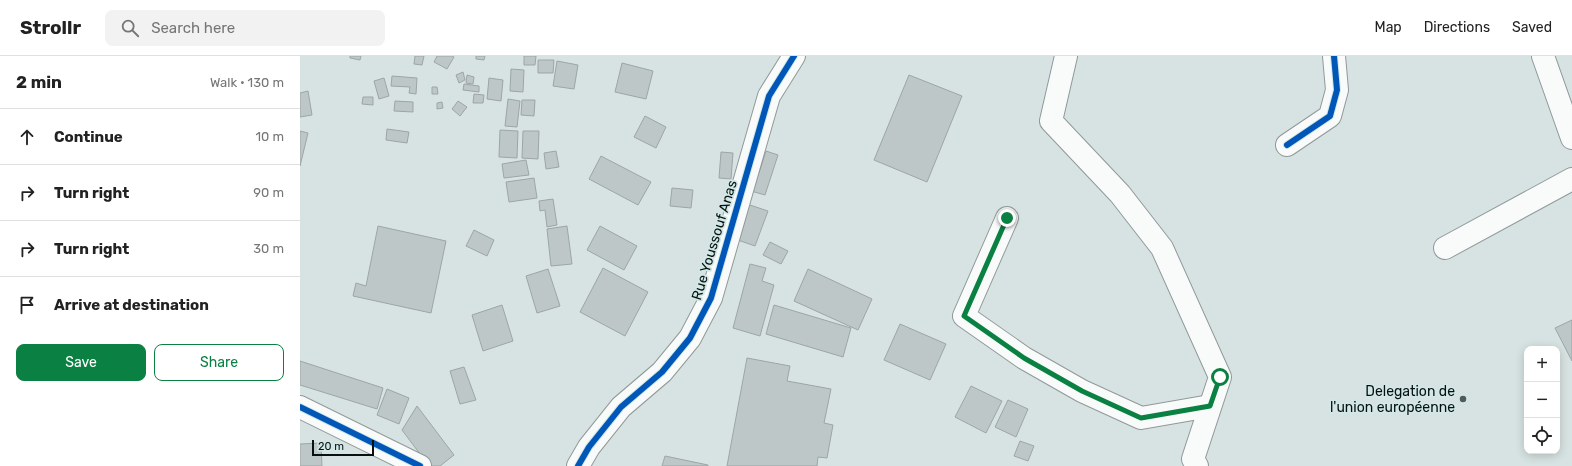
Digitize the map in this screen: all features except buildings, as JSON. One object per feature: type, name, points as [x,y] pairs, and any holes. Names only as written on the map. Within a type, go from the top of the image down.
[{"type":"street","name":"Rue Youssouf Anas","points":[[578,466],[589,447],[621,407],[662,372],[690,338],[697,325],[711,298],[769,96],[794,56]]},
{"type":"street","points":[[1066,56],[1051,122],[1120,194],[1162,248],[1220,377],[1193,459],[1197,466]]},
{"type":"street","points":[[1287,145],[1330,116],[1337,90],[1334,56]]},
{"type":"street","points":[[1543,56],[1572,138]]},
{"type":"street","points":[[1445,248],[1572,179]]},
{"type":"street","points":[[1007,218],[964,316],[1024,358],[1082,391],[1141,418],[1210,406]]},
{"type":"street","points":[[300,407],[420,466]]},
{"type":"cycle path","points":[[578,466],[589,447],[621,407],[662,372],[690,338],[711,298],[769,96],[794,56]]},
{"type":"cycle path","points":[[1287,145],[1330,116],[1337,90],[1334,56]]},
{"type":"cycle path","points":[[300,407],[420,466]]},
{"type":"place","name":"Delegation de l'union européenne","points":[[1463,399]]},
{"type":"route","points":[[1007,218],[964,316],[1024,358],[1082,391],[1141,418],[1210,406],[1220,377]]}]
